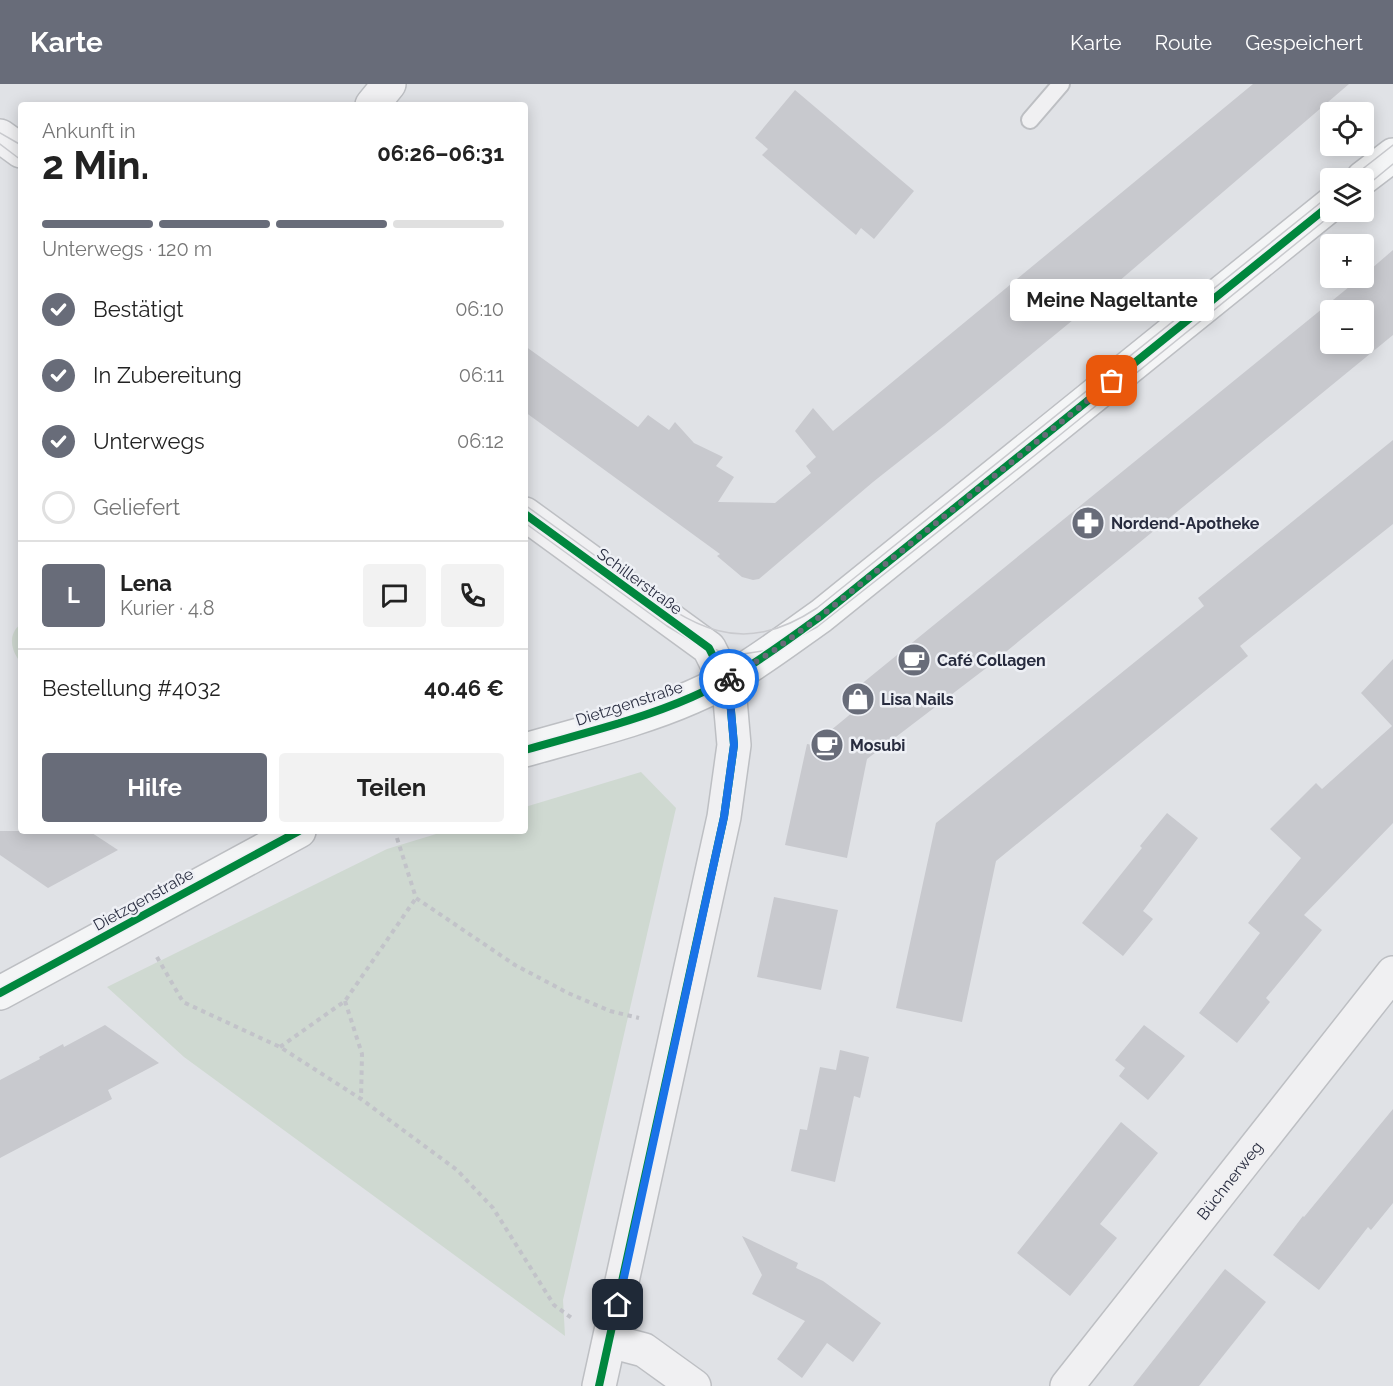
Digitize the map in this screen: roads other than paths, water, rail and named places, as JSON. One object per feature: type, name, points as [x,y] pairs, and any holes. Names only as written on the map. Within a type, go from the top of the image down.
[{"type":"main road","points":[[1374,170],[1393,155]]},
{"type":"main road","name":"Dietzgenstraße","points":[[528,749],[669,706],[726,680],[773,651],[821,616],[1320,213]]},
{"type":"main road","name":"Dietzgenstraße","points":[[0,993],[293,834]]},
{"type":"street","points":[[374,102],[388,84]]},
{"type":"street","points":[[0,136],[18,149]]},
{"type":"street","name":"Schillerstraße","points":[[528,516],[709,648],[729,688],[734,745],[724,817],[599,1386]]},
{"type":"street","name":"Büchnerweg","points":[[1067,1386],[1393,973]]},
{"type":"street","points":[[610,1341],[644,1350],[694,1386]]},
{"type":"lane","points":[[1030,120],[1060,84]]},
{"type":"tram line","points":[[0,133],[18,143]]},
{"type":"tram line","points":[[0,144],[18,158]]},
{"type":"tram line","points":[[1364,168],[1393,145]]},
{"type":"tram line","points":[[1374,180],[1393,164]]},
{"type":"tram line","points":[[528,507],[647,593],[692,621],[715,630],[738,634],[762,632],[788,624],[817,608],[1320,203]]},
{"type":"tram line","points":[[528,525],[667,626],[692,641],[722,652],[743,654],[776,649],[817,627],[1034,456],[1323,222]]},
{"type":"place","name":"Meine Nageltante","points":[[1112,381]]},
{"type":"place","name":"Nordend-Apotheke","points":[[1088,523]]},
{"type":"place","name":"Café Collagen","points":[[914,660]]},
{"type":"place","name":"Lisa Nails","points":[[858,699]]},
{"type":"place","name":"Mosubi","points":[[827,745]]}]
